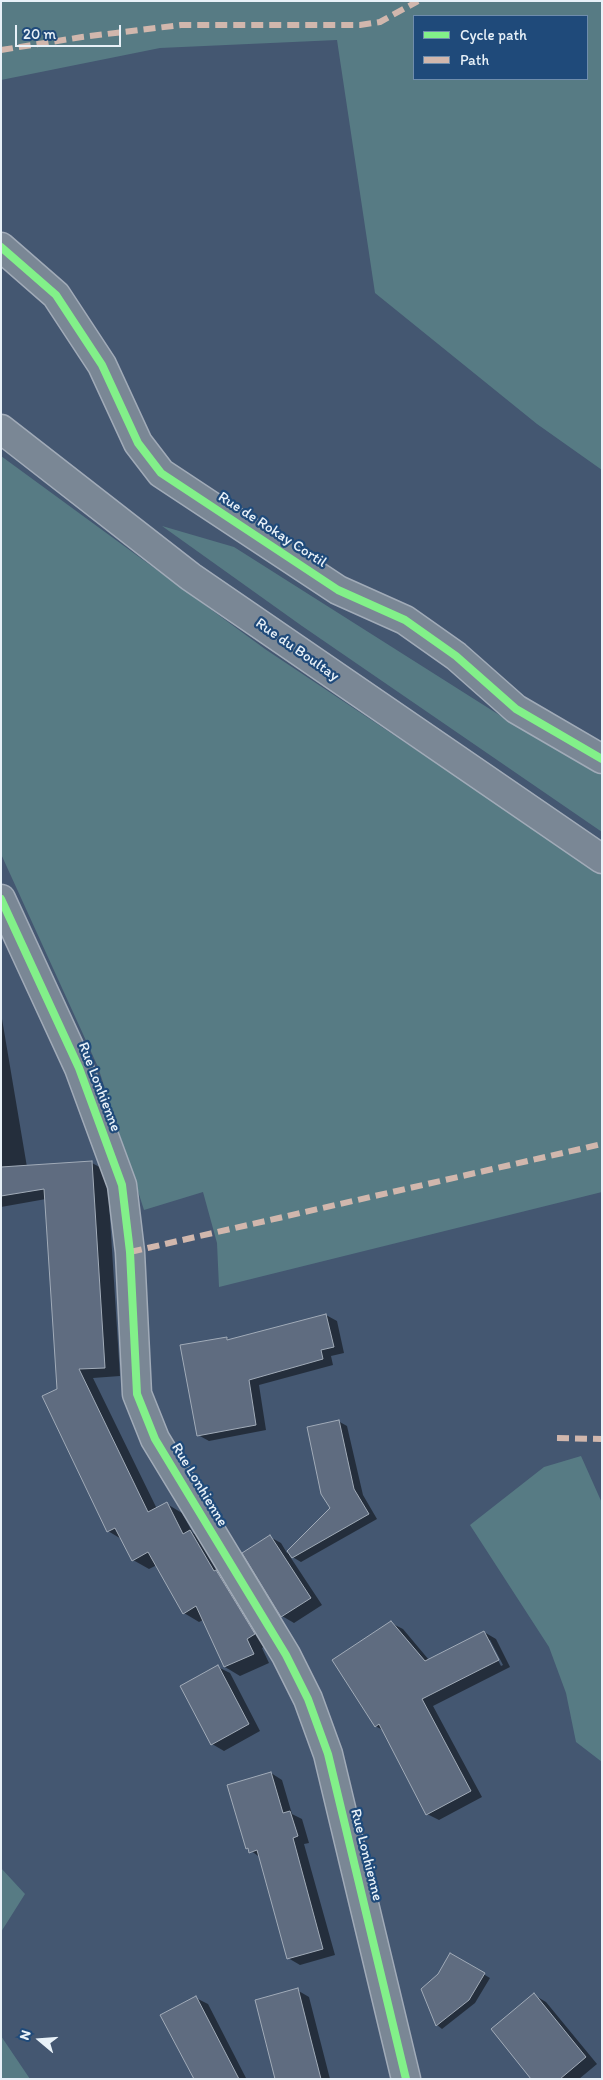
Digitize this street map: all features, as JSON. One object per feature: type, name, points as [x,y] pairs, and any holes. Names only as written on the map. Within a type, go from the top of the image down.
[{"type":"street","name":"Rue de Rokay Cortil","points":[[1,247],[56,295],[102,365],[138,443],[161,473],[338,590],[405,620],[456,656],[516,709],[602,759]]},
{"type":"street","name":"Rue du Boultay","points":[[1,429],[191,577],[602,860]]},
{"type":"street","name":"Rue Lonhienne","points":[[1,899],[80,1068],[122,1185],[130,1252],[137,1394],[155,1439],[286,1655],[308,1699],[328,1754],[406,2079]]},
{"type":"green space","points":[[1,1],[602,1],[602,470],[537,424],[375,293],[337,40],[160,48],[1,80]]},
{"type":"green space","points":[[1,456],[265,649],[602,874],[602,1192],[219,1287],[217,1243],[203,1192],[144,1210],[98,1067],[1,854]]},
{"type":"green space","points":[[162,526],[234,547],[523,730],[602,775],[602,832],[302,626]]},
{"type":"green space","points":[[581,1456],[602,1503],[602,1762],[576,1742],[566,1693],[549,1647],[470,1525],[544,1467]]},
{"type":"green space","points":[[1,1868],[25,1894],[1,1932]]},
{"type":"green space","points":[[1,2036],[30,2079],[1,2079]]},
{"type":"building","points":[[92,1161],[105,1368],[79,1369],[148,1512],[167,1502],[183,1534],[190,1530],[255,1634],[247,1639],[254,1654],[224,1667],[196,1606],[183,1614],[148,1552],[132,1561],[115,1528],[107,1532],[42,1396],[57,1389],[44,1189],[1,1196],[1,1167]]},
{"type":"building","points":[[326,1314],[334,1347],[321,1350],[323,1359],[249,1380],[256,1425],[197,1436],[180,1345],[227,1337],[227,1340]]},
{"type":"building","points":[[339,1420],[354,1489],[369,1514],[292,1558],[287,1551],[330,1508],[321,1494],[307,1427]]},
{"type":"building","points":[[270,1535],[311,1598],[281,1617],[242,1553]]},
{"type":"building","points":[[391,1621],[425,1661],[484,1631],[499,1660],[422,1699],[471,1791],[426,1815],[379,1724],[375,1727],[332,1660]]},
{"type":"building","points":[[218,1665],[249,1724],[211,1745],[180,1686]]},
{"type":"building","points":[[271,1772],[283,1813],[290,1811],[298,1836],[293,1838],[323,1949],[287,1959],[257,1850],[249,1853],[248,1848],[246,1849],[227,1785]]},
{"type":"building","points":[[450,1953],[485,1973],[469,2000],[436,2026],[421,1989],[438,1974]]},
{"type":"building","points":[[298,1988],[321,2079],[275,2079],[255,2000]]},
{"type":"building","points":[[534,1993],[586,2057],[560,2079],[531,2079],[491,2029]]},
{"type":"building","points":[[196,1996],[239,2079],[194,2079],[160,2015]]},
{"type":"marked path","points":[[1,50],[82,37],[181,25],[360,25],[380,22],[418,1]]},
{"type":"marked path","points":[[130,1252],[602,1144]]},
{"type":"marked path","points":[[557,1438],[602,1439]]},
{"type":"cycle path","points":[[1,247],[56,295],[102,365],[138,443],[161,473],[338,590],[405,620],[456,656],[516,709],[602,759]]},
{"type":"cycle path","points":[[1,899],[79,1068],[122,1185],[130,1252],[137,1394],[155,1439],[286,1655],[308,1699],[328,1754],[406,2079]]}]
